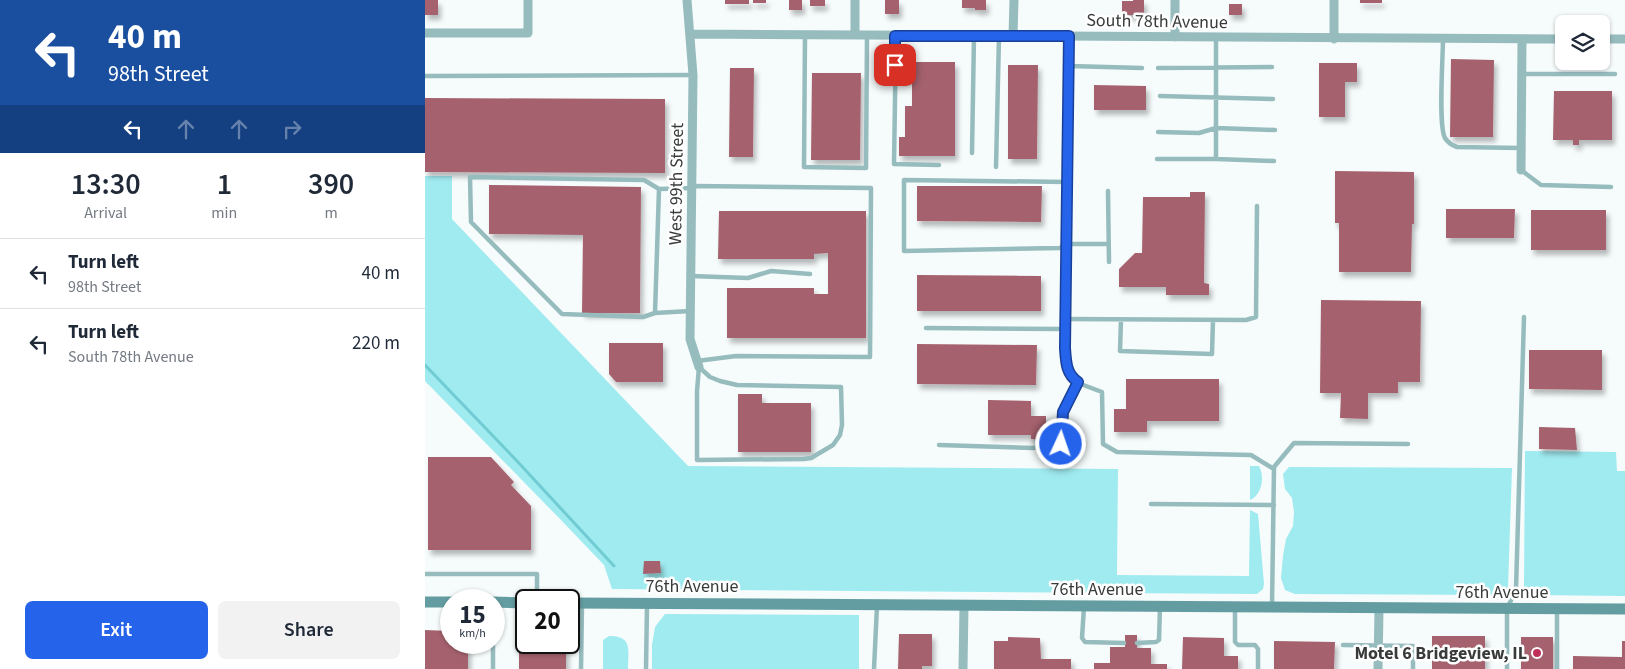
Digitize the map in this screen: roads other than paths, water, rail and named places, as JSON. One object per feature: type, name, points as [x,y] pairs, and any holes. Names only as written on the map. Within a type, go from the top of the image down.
[{"type":"street","points":[[425,32],[528,33],[528,0]]},
{"type":"street","name":"West 99th Street","points":[[687,0],[693,75],[690,339],[698,364]]},
{"type":"street","points":[[855,0],[855,35]]},
{"type":"street","points":[[1013,35],[1014,0]]},
{"type":"street","points":[[1175,0],[1175,37]]},
{"type":"street","points":[[1334,0],[1334,39]]},
{"type":"street","name":"South 78th Avenue","points":[[691,34],[1555,39]]},
{"type":"street","points":[[1069,36],[1066,360],[1068,372],[1078,382]]},
{"type":"street","points":[[1521,170],[1522,39]]},
{"type":"street","points":[[1610,39],[1625,40]]},
{"type":"street","points":[[425,602],[440,602]]},
{"type":"street","name":"76th Avenue","points":[[582,603],[1625,609]]},
{"type":"street","points":[[963,669],[964,606]]},
{"type":"street","points":[[1378,669],[1379,609]]},
{"type":"lane","points":[[805,35],[804,167],[857,168],[866,168],[867,36]]},
{"type":"lane","points":[[972,153],[974,35]]},
{"type":"lane","points":[[996,167],[999,35]]},
{"type":"lane","points":[[895,36],[894,164],[939,165]]},
{"type":"lane","points":[[1216,38],[1216,159]]},
{"type":"lane","points":[[1443,39],[1442,111],[1444,136],[1449,144],[1457,147],[1521,148]]},
{"type":"lane","points":[[1069,66],[1142,68]]},
{"type":"lane","points":[[1158,68],[1272,67]]},
{"type":"lane","points":[[1522,74],[1615,74]]},
{"type":"lane","points":[[425,76],[693,75]]},
{"type":"lane","points":[[1160,96],[1273,99]]},
{"type":"lane","points":[[1158,132],[1199,133],[1216,128],[1275,130]]},
{"type":"lane","points":[[1157,159],[1275,161]]},
{"type":"lane","points":[[1521,170],[1541,185],[1611,187]]},
{"type":"lane","points":[[690,311],[655,313],[643,317],[562,314],[471,222],[470,178],[644,180],[659,189],[692,187],[871,188],[870,357],[736,356],[698,364]]},
{"type":"lane","points":[[1067,182],[904,180],[904,251],[1060,248],[1067,244],[1108,244]]},
{"type":"lane","points":[[655,313],[659,189]]},
{"type":"lane","points":[[1108,191],[1109,262]]},
{"type":"lane","points":[[1066,319],[1246,320],[1256,317],[1257,206]]},
{"type":"lane","points":[[691,276],[748,278],[771,271],[811,274]]},
{"type":"lane","points":[[1507,669],[1507,609],[1516,589],[1523,317]]},
{"type":"lane","points":[[1121,320],[1120,352],[1212,354],[1213,320]]},
{"type":"lane","points":[[926,328],[1066,329]]},
{"type":"lane","points":[[698,364],[710,377],[720,382],[737,385],[841,387],[841,435],[833,445],[811,458],[697,460],[698,364]]},
{"type":"lane","points":[[939,445],[1033,448],[1061,444],[1063,412],[1078,382],[1102,392],[1103,444],[1117,452],[1251,455],[1274,469]]},
{"type":"lane","points":[[1273,608],[1274,467],[1294,443],[1409,444]]},
{"type":"lane","points":[[1151,504],[1274,505]]},
{"type":"lane","points":[[425,574],[537,574],[537,589]]},
{"type":"lane","points":[[581,669],[582,603]]},
{"type":"lane","points":[[646,669],[647,604]]},
{"type":"lane","points":[[874,669],[877,605]]},
{"type":"lane","points":[[1084,607],[1082,638],[1085,642],[1125,643]]},
{"type":"lane","points":[[1137,643],[1156,642],[1159,640],[1160,607]]},
{"type":"lane","points":[[1235,608],[1235,642],[1237,645],[1255,646],[1258,649],[1257,669]]},
{"type":"lane","points":[[1557,609],[1557,669]]},
{"type":"lane","points":[[1343,645],[1413,646],[1413,669]]},
{"type":"lane","points":[[493,654],[493,669]]},
{"type":"waterway","points":[[425,365],[614,566]]},
{"type":"place","name":"Motel 6 Bridgeview, IL","points":[[1537,653]]}]
